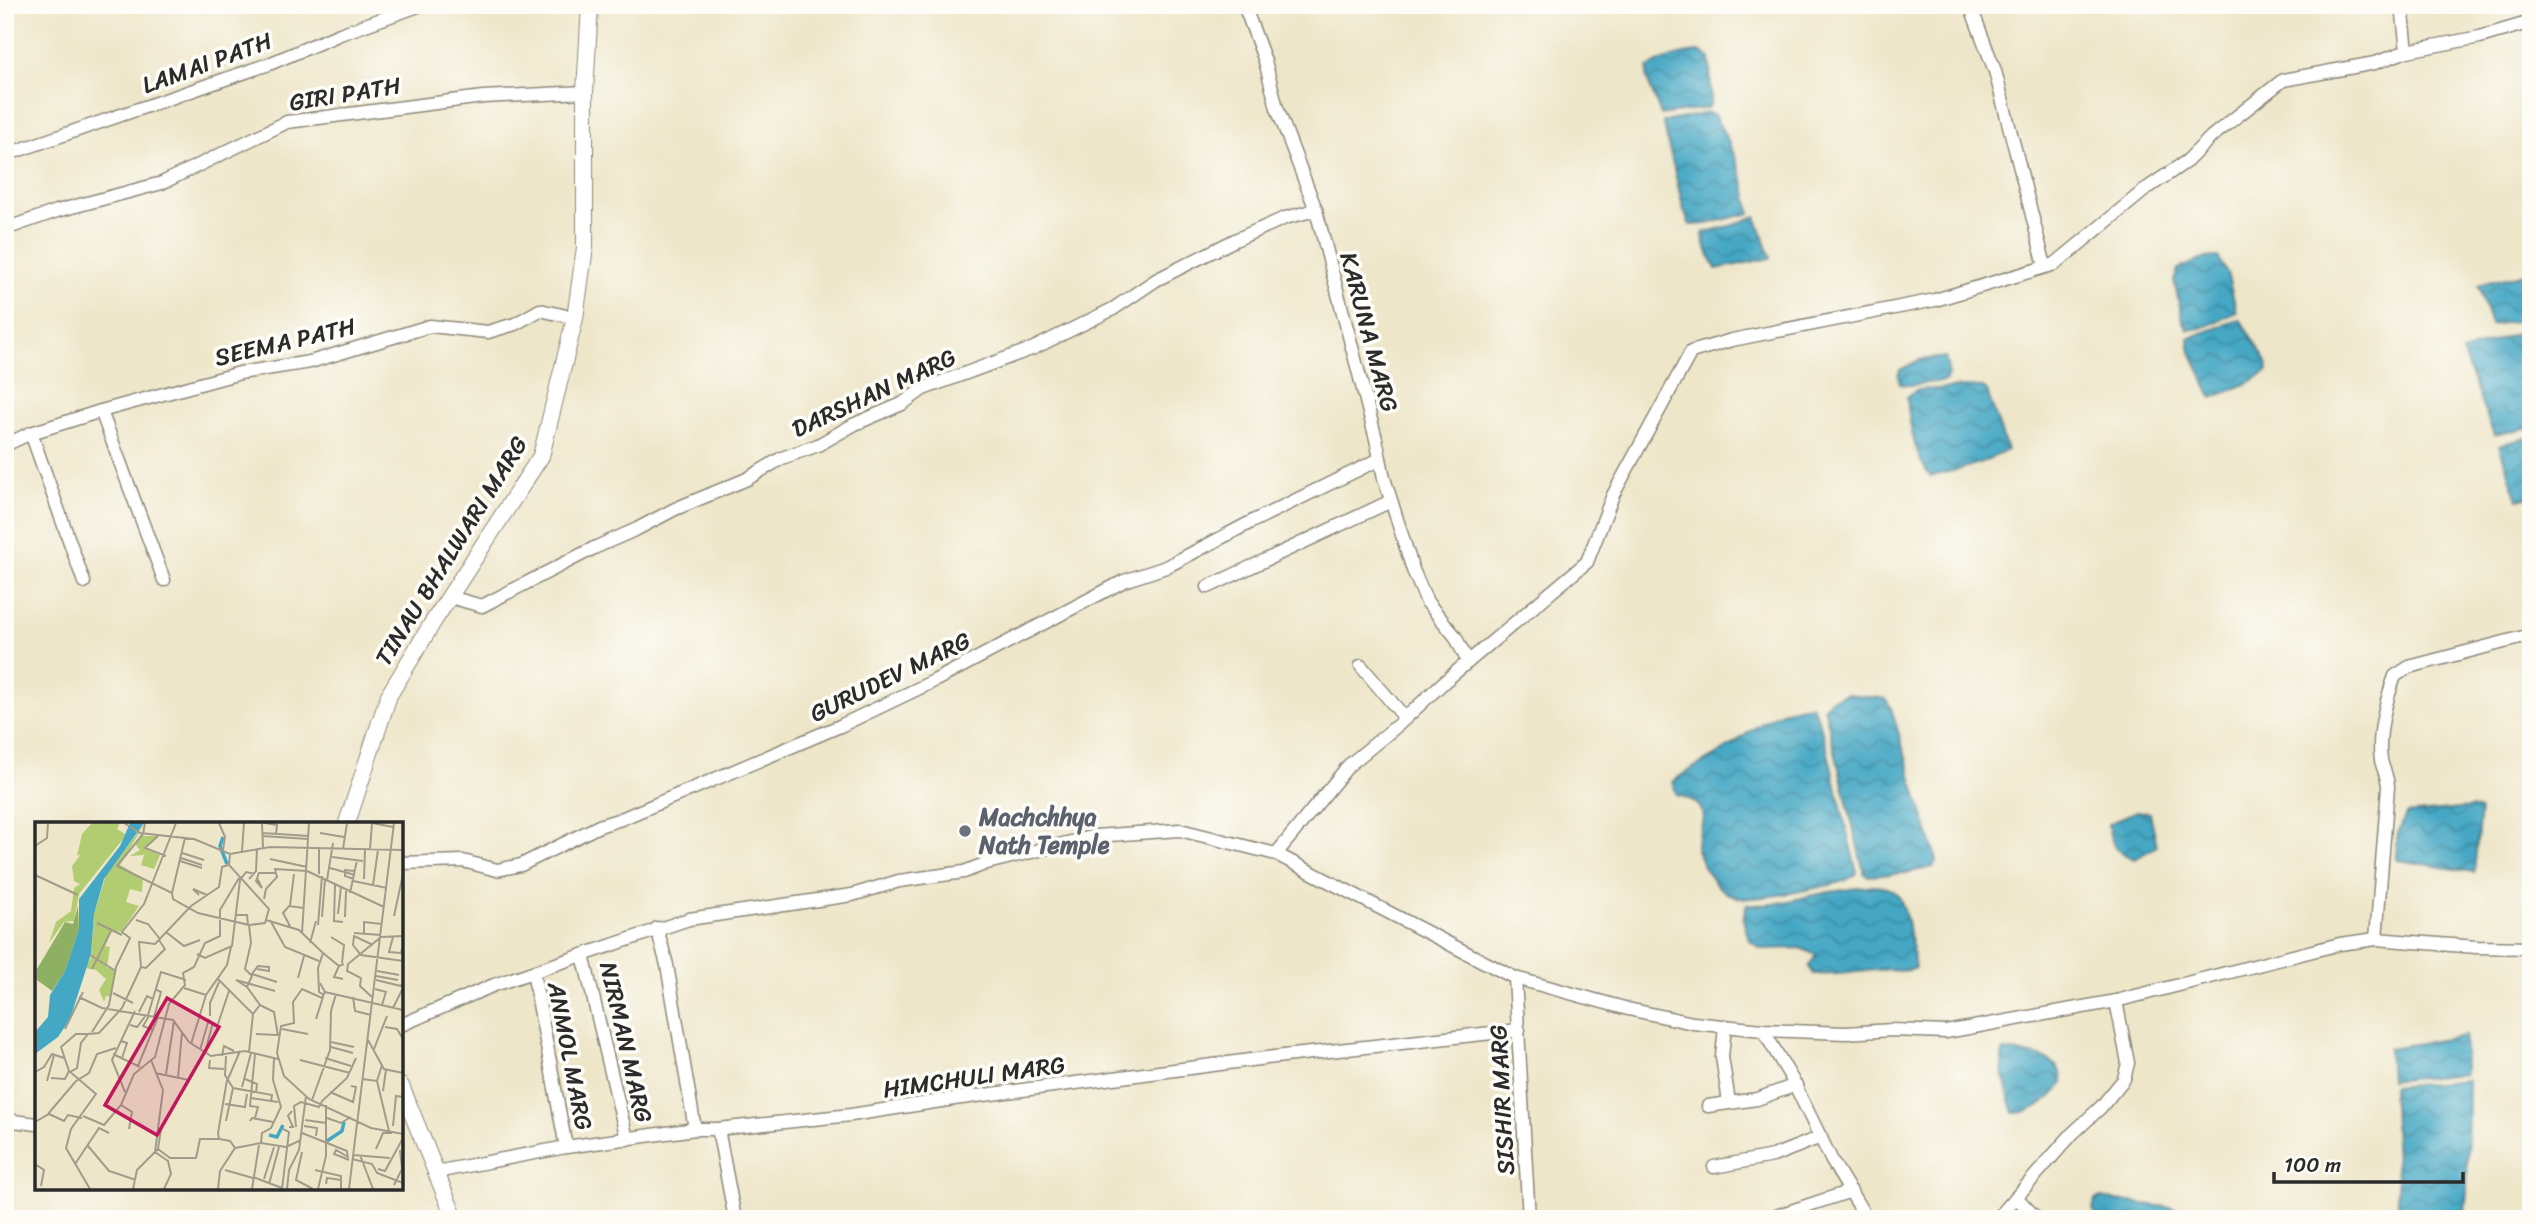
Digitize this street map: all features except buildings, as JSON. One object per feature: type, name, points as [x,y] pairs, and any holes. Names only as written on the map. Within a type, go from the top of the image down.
[{"type":"street","name":"LAMAI PATH","points":[[5,155],[269,64],[340,34],[421,5]]},
{"type":"street","name":"TINAU BHALWARI MARG","points":[[347,822],[390,695],[541,456],[575,318],[585,247],[585,92],[590,5]]},
{"type":"street","name":"KARUNA MARG","points":[[1244,5],[1316,210],[1391,501],[1413,570],[1427,603],[1455,636],[1468,662]]},
{"type":"street","points":[[1970,5],[1995,71],[2045,266]]},
{"type":"street","points":[[2402,5],[2407,51]]},
{"type":"street","points":[[1276,854],[1349,765],[1587,562],[1612,495],[1691,352],[1732,340],[1935,300],[2055,264],[2146,189],[2187,161],[2211,137],[2283,80],[2375,63],[2407,51],[2480,37],[2531,22]]},
{"type":"street","name":"GIRI PATH","points":[[5,229],[57,211],[162,183],[287,122],[483,97],[585,92]]},
{"type":"street","name":"DARSHAN MARG","points":[[450,597],[482,606],[491,602],[594,548],[675,509],[747,479],[782,458],[818,445],[855,424],[902,404],[923,389],[1034,348],[1113,309],[1156,280],[1235,240],[1285,218],[1316,210]]},
{"type":"street","name":"SEEMA PATH","points":[[5,445],[31,433],[101,411],[240,373],[310,362],[430,327],[488,332],[516,324],[540,310],[575,318]]},
{"type":"street","points":[[101,411],[163,580]]},
{"type":"street","points":[[31,433],[84,582]]},
{"type":"street","name":"GURUDEV MARG","points":[[402,863],[463,861],[497,870],[521,865],[599,826],[621,820],[840,726],[933,681],[1124,581],[1166,567],[1380,459]]},
{"type":"street","points":[[1208,587],[1391,501]]},
{"type":"street","points":[[2376,939],[2388,787],[2388,776],[2382,762],[2381,734],[2395,676],[2409,667],[2531,635]]},
{"type":"street","points":[[1361,666],[1405,718]]},
{"type":"street","points":[[402,1025],[494,985],[689,919],[852,895],[899,881],[964,872],[987,863],[1095,836],[1181,830],[1276,854],[1515,978],[1628,1009],[1693,1023],[1763,1030],[1946,1032],[2116,1001],[2340,944],[2376,939],[2476,947],[2531,948]]},
{"type":"street","points":[[657,928],[667,965],[695,1129]]},
{"type":"street","name":"NIRMAN MARG","points":[[583,955],[627,1139]]},
{"type":"street","name":"ANMOL MARG","points":[[533,972],[566,1147]]},
{"type":"street","name":"SISHIR MARG","points":[[1515,978],[1530,1219]]},
{"type":"street","points":[[1997,1219],[2124,1079],[2128,1063],[2116,1001]]},
{"type":"street","points":[[1725,1026],[1722,1057],[1729,1102]]},
{"type":"street","name":"HIMCHULI MARG","points":[[436,1172],[566,1147],[695,1129],[851,1115],[1266,1058],[1519,1030]]},
{"type":"street","points":[[1763,1030],[1796,1085],[1832,1161],[1867,1219]]},
{"type":"street","points":[[1708,1106],[1757,1099],[1796,1085]]},
{"type":"street","points":[[402,1088],[455,1219]]},
{"type":"street","points":[[5,1120],[35,1124]]},
{"type":"street","points":[[718,1129],[735,1219]]},
{"type":"street","points":[[1714,1167],[1773,1156],[1821,1137]]},
{"type":"street","points":[[1767,1219],[1851,1191]]},
{"type":"street","points":[[2016,1197],[2036,1219]]},
{"type":"water","points":[[1699,52],[1710,58],[1711,102],[1708,108],[1661,115],[1647,79],[1648,68],[1660,61]]},
{"type":"water","points":[[1708,113],[1714,115],[1732,150],[1750,213],[1707,224],[1690,225],[1684,211],[1663,122]]},
{"type":"water","points":[[1756,216],[1771,258],[1716,269],[1704,242],[1703,233]]},
{"type":"water","points":[[2218,257],[2227,273],[2237,312],[2202,328],[2188,330],[2174,281],[2178,269],[2205,258]]},
{"type":"water","points":[[2525,273],[2531,283],[2531,319],[2491,325],[2478,285]]},
{"type":"water","points":[[2240,319],[2267,362],[2268,371],[2248,383],[2212,398],[2191,352],[2189,338]]},
{"type":"water","points":[[2531,328],[2531,427],[2494,435],[2462,352]]},
{"type":"water","points":[[1945,357],[1949,374],[1945,381],[1900,384],[1900,370],[1919,360]]},
{"type":"water","points":[[1983,388],[1987,391],[2007,450],[1970,466],[1930,476],[1916,449],[1907,397],[1916,390]]},
{"type":"water","points":[[2531,437],[2531,497],[2518,500],[2499,445]]},
{"type":"water","points":[[1846,694],[1886,699],[1891,708],[1937,861],[1933,867],[1906,873],[1868,876],[1864,873],[1824,706],[1832,699]]},
{"type":"water","points":[[1811,705],[1826,744],[1857,873],[1841,882],[1800,891],[1756,898],[1734,896],[1719,887],[1707,873],[1697,849],[1703,821],[1700,808],[1692,800],[1677,795],[1672,782],[1726,749],[1769,718]]},
{"type":"water","points":[[2471,808],[2480,811],[2474,872],[2397,860],[2396,838],[2406,814]]},
{"type":"water","points":[[2136,811],[2150,813],[2157,846],[2135,859],[2123,854],[2116,847],[2108,824]]},
{"type":"water","points":[[1874,886],[1891,889],[1902,903],[1915,968],[1905,971],[1814,974],[1809,967],[1816,955],[1800,948],[1761,949],[1749,940],[1743,919],[1747,904],[1775,903]]},
{"type":"water","points":[[2465,1036],[2465,1074],[2390,1081],[2388,1048]]},
{"type":"water","points":[[2004,1051],[2041,1057],[2049,1061],[2061,1074],[2063,1084],[2041,1104],[2029,1111],[2014,1113],[2003,1072]]},
{"type":"water","points":[[2468,1080],[2467,1192],[2464,1219],[2399,1219],[2392,1087]]},
{"type":"water","points":[[2100,1198],[2174,1208],[2183,1214],[2184,1219],[2096,1219],[2093,1210],[2095,1200]]},
{"type":"place","name":"Machchhya Nath Temple","points":[[965,831]]}]
